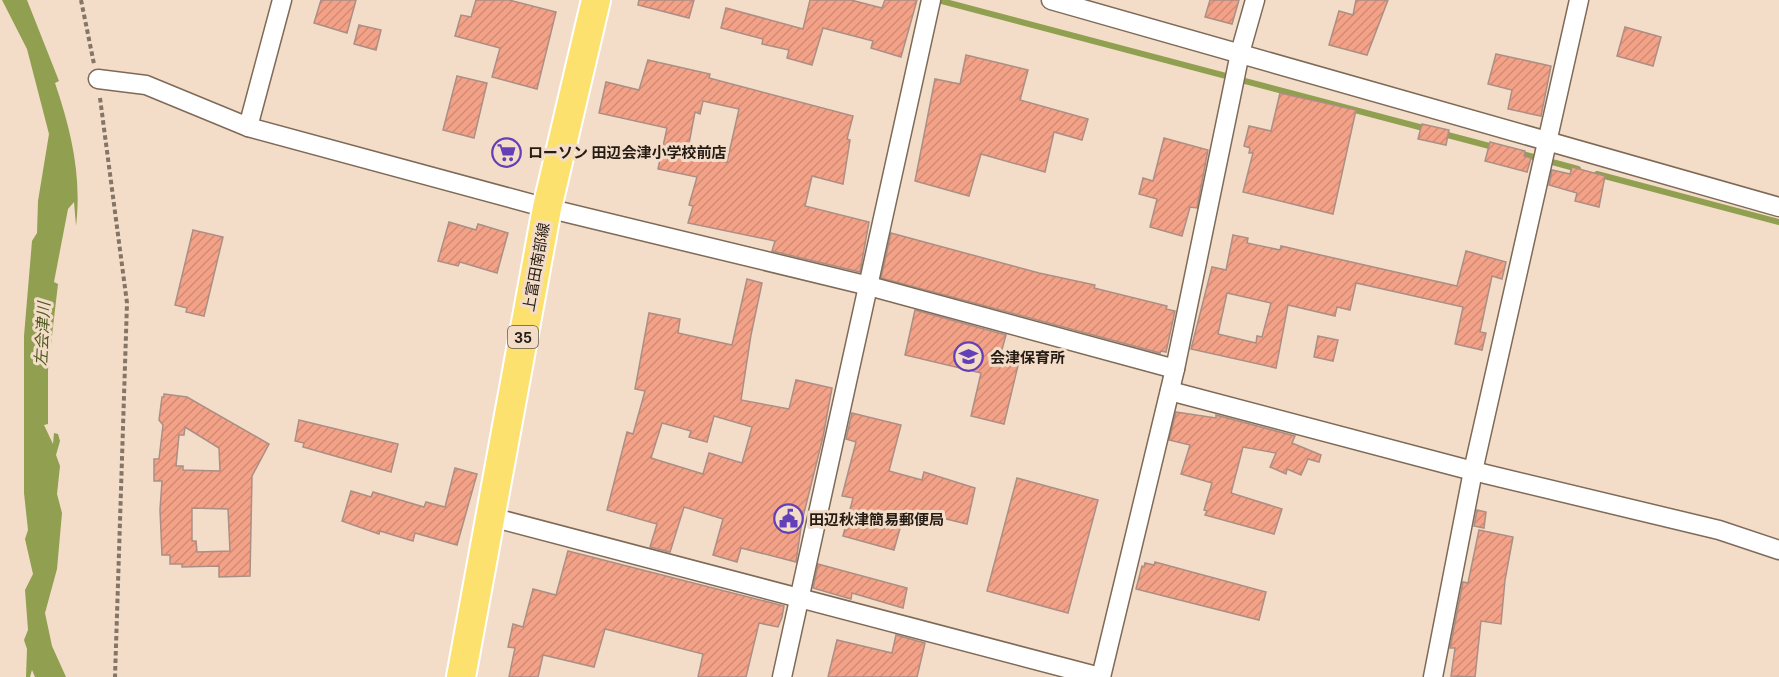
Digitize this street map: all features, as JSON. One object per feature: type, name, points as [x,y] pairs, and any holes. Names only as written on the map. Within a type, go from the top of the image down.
[{"type":"main road","name":"上富田南部線","points":[[461,677],[547,208],[596,0]]},
{"type":"street","points":[[248,127],[282,0]]},
{"type":"street","points":[[782,677],[931,0]]},
{"type":"street","points":[[1052,0],[1779,207]]},
{"type":"street","points":[[491,517],[1100,677],[1170,391],[1240,54],[1255,0]]},
{"type":"street","points":[[1433,677],[1473,471],[1579,0]]},
{"type":"street","points":[[98,78],[146,85],[248,127],[547,208],[869,286],[1175,369]]},
{"type":"street","points":[[1170,391],[1473,471],[1719,530],[1779,550]]},
{"type":"path","points":[[81,0],[98,78],[127,303],[115,677]]},
{"type":"water","name":"左会津川","points":[[2,0],[27,0],[59,81],[55,83],[74,153],[78,189],[76,226],[74,202],[68,209],[54,282],[58,284],[48,370],[48,424],[44,425],[53,444],[54,433],[58,434],[60,441],[56,455],[60,466],[57,494],[62,513],[57,569],[45,613],[52,646],[66,677],[35,677],[32,670],[30,677],[26,677],[27,649],[24,640],[28,630],[25,590],[33,574],[25,539],[28,530],[24,493],[24,336],[32,241],[37,233],[38,201],[49,134],[27,49]]},
{"type":"building","points":[[321,0],[356,0],[347,33],[314,23]]},
{"type":"building","points":[[476,0],[509,0],[556,12],[537,89],[492,77],[500,48],[455,36],[461,15],[471,17]]},
{"type":"building","points":[[639,0],[694,0],[689,18],[638,5]]},
{"type":"building","points":[[810,0],[851,0],[882,8],[885,0],[917,0],[901,57],[871,48],[873,41],[823,28],[812,65],[787,58],[789,50],[762,44],[763,39],[721,28],[726,8],[803,29]]},
{"type":"building","points":[[1210,0],[1239,0],[1232,24],[1205,17]]},
{"type":"building","points":[[1356,0],[1388,0],[1367,55],[1329,45],[1339,11],[1353,15]]},
{"type":"building","points":[[359,25],[381,30],[376,50],[354,44]]},
{"type":"building","points":[[1625,27],[1661,37],[1653,66],[1617,56]]},
{"type":"building","points":[[1496,54],[1551,66],[1541,116],[1508,109],[1512,90],[1488,84]]},
{"type":"building","points":[[966,55],[1028,70],[1020,100],[1088,119],[1082,140],[1054,132],[1045,172],[981,154],[969,196],[915,181],[935,79],[960,84]]},
{"type":"building","points":[[648,60],[710,74],[709,78],[853,116],[847,139],[850,140],[843,184],[812,176],[805,206],[869,222],[860,272],[772,251],[775,241],[688,223],[693,206],[689,205],[697,177],[658,169],[667,128],[599,113],[606,82],[639,90]],"holes":[[[703,101],[739,109],[727,162],[687,154],[695,112],[700,114]]]},
{"type":"building","points":[[457,76],[487,83],[474,138],[443,130]]},
{"type":"building","points":[[1280,93],[1356,110],[1333,214],[1243,192],[1253,153],[1249,153],[1250,148],[1244,146],[1249,126],[1271,131]]},
{"type":"building","points":[[1422,124],[1449,130],[1446,145],[1418,139]]},
{"type":"building","points":[[1164,138],[1208,150],[1197,208],[1190,207],[1182,236],[1150,227],[1157,199],[1139,194],[1143,178],[1153,181]]},
{"type":"building","points":[[1490,142],[1525,151],[1524,156],[1531,158],[1527,172],[1485,161]]},
{"type":"building","points":[[1572,167],[1605,176],[1599,207],[1575,201],[1577,193],[1549,185],[1552,170],[1570,174]]},
{"type":"building","points":[[449,222],[476,230],[478,224],[508,233],[497,273],[460,262],[458,266],[438,261]]},
{"type":"building","points":[[193,230],[223,237],[204,316],[186,312],[187,308],[175,305]]},
{"type":"building","points":[[891,233],[1039,273],[1095,285],[1094,288],[1167,306],[1166,309],[1175,311],[1166,352],[1161,351],[1160,353],[881,278]]},
{"type":"building","points":[[1233,235],[1248,238],[1247,243],[1280,250],[1281,246],[1457,286],[1466,251],[1506,262],[1502,279],[1492,276],[1480,332],[1486,333],[1482,350],[1455,344],[1463,307],[1356,283],[1350,310],[1337,307],[1335,316],[1288,305],[1276,368],[1191,349],[1212,267],[1226,270]],"holes":[[[1227,293],[1271,303],[1262,337],[1257,336],[1256,343],[1218,334]]]},
{"type":"building","points":[[747,279],[762,283],[741,400],[789,409],[796,380],[832,388],[823,437],[802,521],[796,562],[741,548],[737,562],[713,555],[723,519],[684,507],[670,552],[650,547],[657,524],[607,510],[627,432],[633,434],[645,391],[635,389],[649,313],[680,319],[678,333],[732,345]],"holes":[[[714,416],[752,427],[742,463],[709,453],[703,474],[651,458],[662,423],[691,431],[689,437],[707,442]]]},
{"type":"building","points":[[915,310],[1006,335],[1001,353],[1020,357],[1004,424],[971,416],[981,373],[905,355]]},
{"type":"building","points":[[1318,336],[1338,340],[1333,361],[1314,357]]},
{"type":"building","points":[[164,394],[187,397],[269,444],[252,476],[250,576],[219,577],[219,566],[182,567],[182,564],[170,564],[170,555],[162,555],[160,510],[162,481],[154,481],[154,459],[159,459],[163,425],[159,420],[162,397]],"holes":[[[185,427],[219,448],[220,471],[183,470],[183,466],[176,466],[179,435],[184,435]],[[192,508],[228,509],[230,551],[197,552],[196,541],[192,541]]]},
{"type":"building","points":[[1176,412],[1216,418],[1216,415],[1295,436],[1292,443],[1321,455],[1319,462],[1308,459],[1301,475],[1287,469],[1286,474],[1270,467],[1276,453],[1243,447],[1231,493],[1282,509],[1274,534],[1205,515],[1207,511],[1204,510],[1212,483],[1181,474],[1190,445],[1169,440]]},
{"type":"building","points":[[852,413],[901,425],[889,471],[922,480],[924,472],[975,488],[967,524],[938,517],[936,523],[904,514],[894,550],[843,536],[853,498],[842,496],[856,442],[846,439]]},
{"type":"building","points":[[299,420],[398,444],[391,472],[303,447],[304,443],[295,441]]},
{"type":"building","points":[[455,468],[477,474],[457,545],[415,533],[413,541],[380,531],[379,534],[342,521],[351,491],[371,497],[373,492],[424,507],[426,502],[445,507]]},
{"type":"building","points":[[1017,478],[1098,500],[1068,613],[987,591]]},
{"type":"building","points":[[1477,510],[1486,512],[1484,528],[1474,526]]},
{"type":"building","points":[[1479,530],[1513,537],[1505,580],[1501,624],[1481,621],[1475,677],[1451,676],[1455,648],[1450,648],[1463,582],[1468,583]]},
{"type":"building","points":[[568,551],[784,606],[782,617],[778,627],[759,623],[746,677],[698,677],[703,654],[605,629],[594,667],[543,655],[538,677],[509,677],[515,648],[508,647],[513,624],[523,627],[533,589],[556,595]]},
{"type":"building","points":[[1155,562],[1266,592],[1259,620],[1136,589],[1142,566],[1144,567],[1145,563],[1154,565]]},
{"type":"building","points":[[818,564],[907,588],[903,608],[852,593],[851,599],[813,588]]},
{"type":"building","points":[[896,635],[925,643],[917,677],[828,677],[837,640],[892,653]]},
{"type":"waterway","points":[[938,0],[1427,129]]},
{"type":"waterway","points":[[1440,133],[1497,148]]},
{"type":"waterway","points":[[1519,153],[1578,169]]},
{"type":"waterway","points":[[1597,174],[1779,222]]},
{"type":"place","name":"ローソン 田辺会津小学校前店","points":[[507,152]]},
{"type":"place","name":"会津保育所","points":[[969,357]]},
{"type":"place","name":"田辺秋津簡易郵便局","points":[[788,519]]}]
